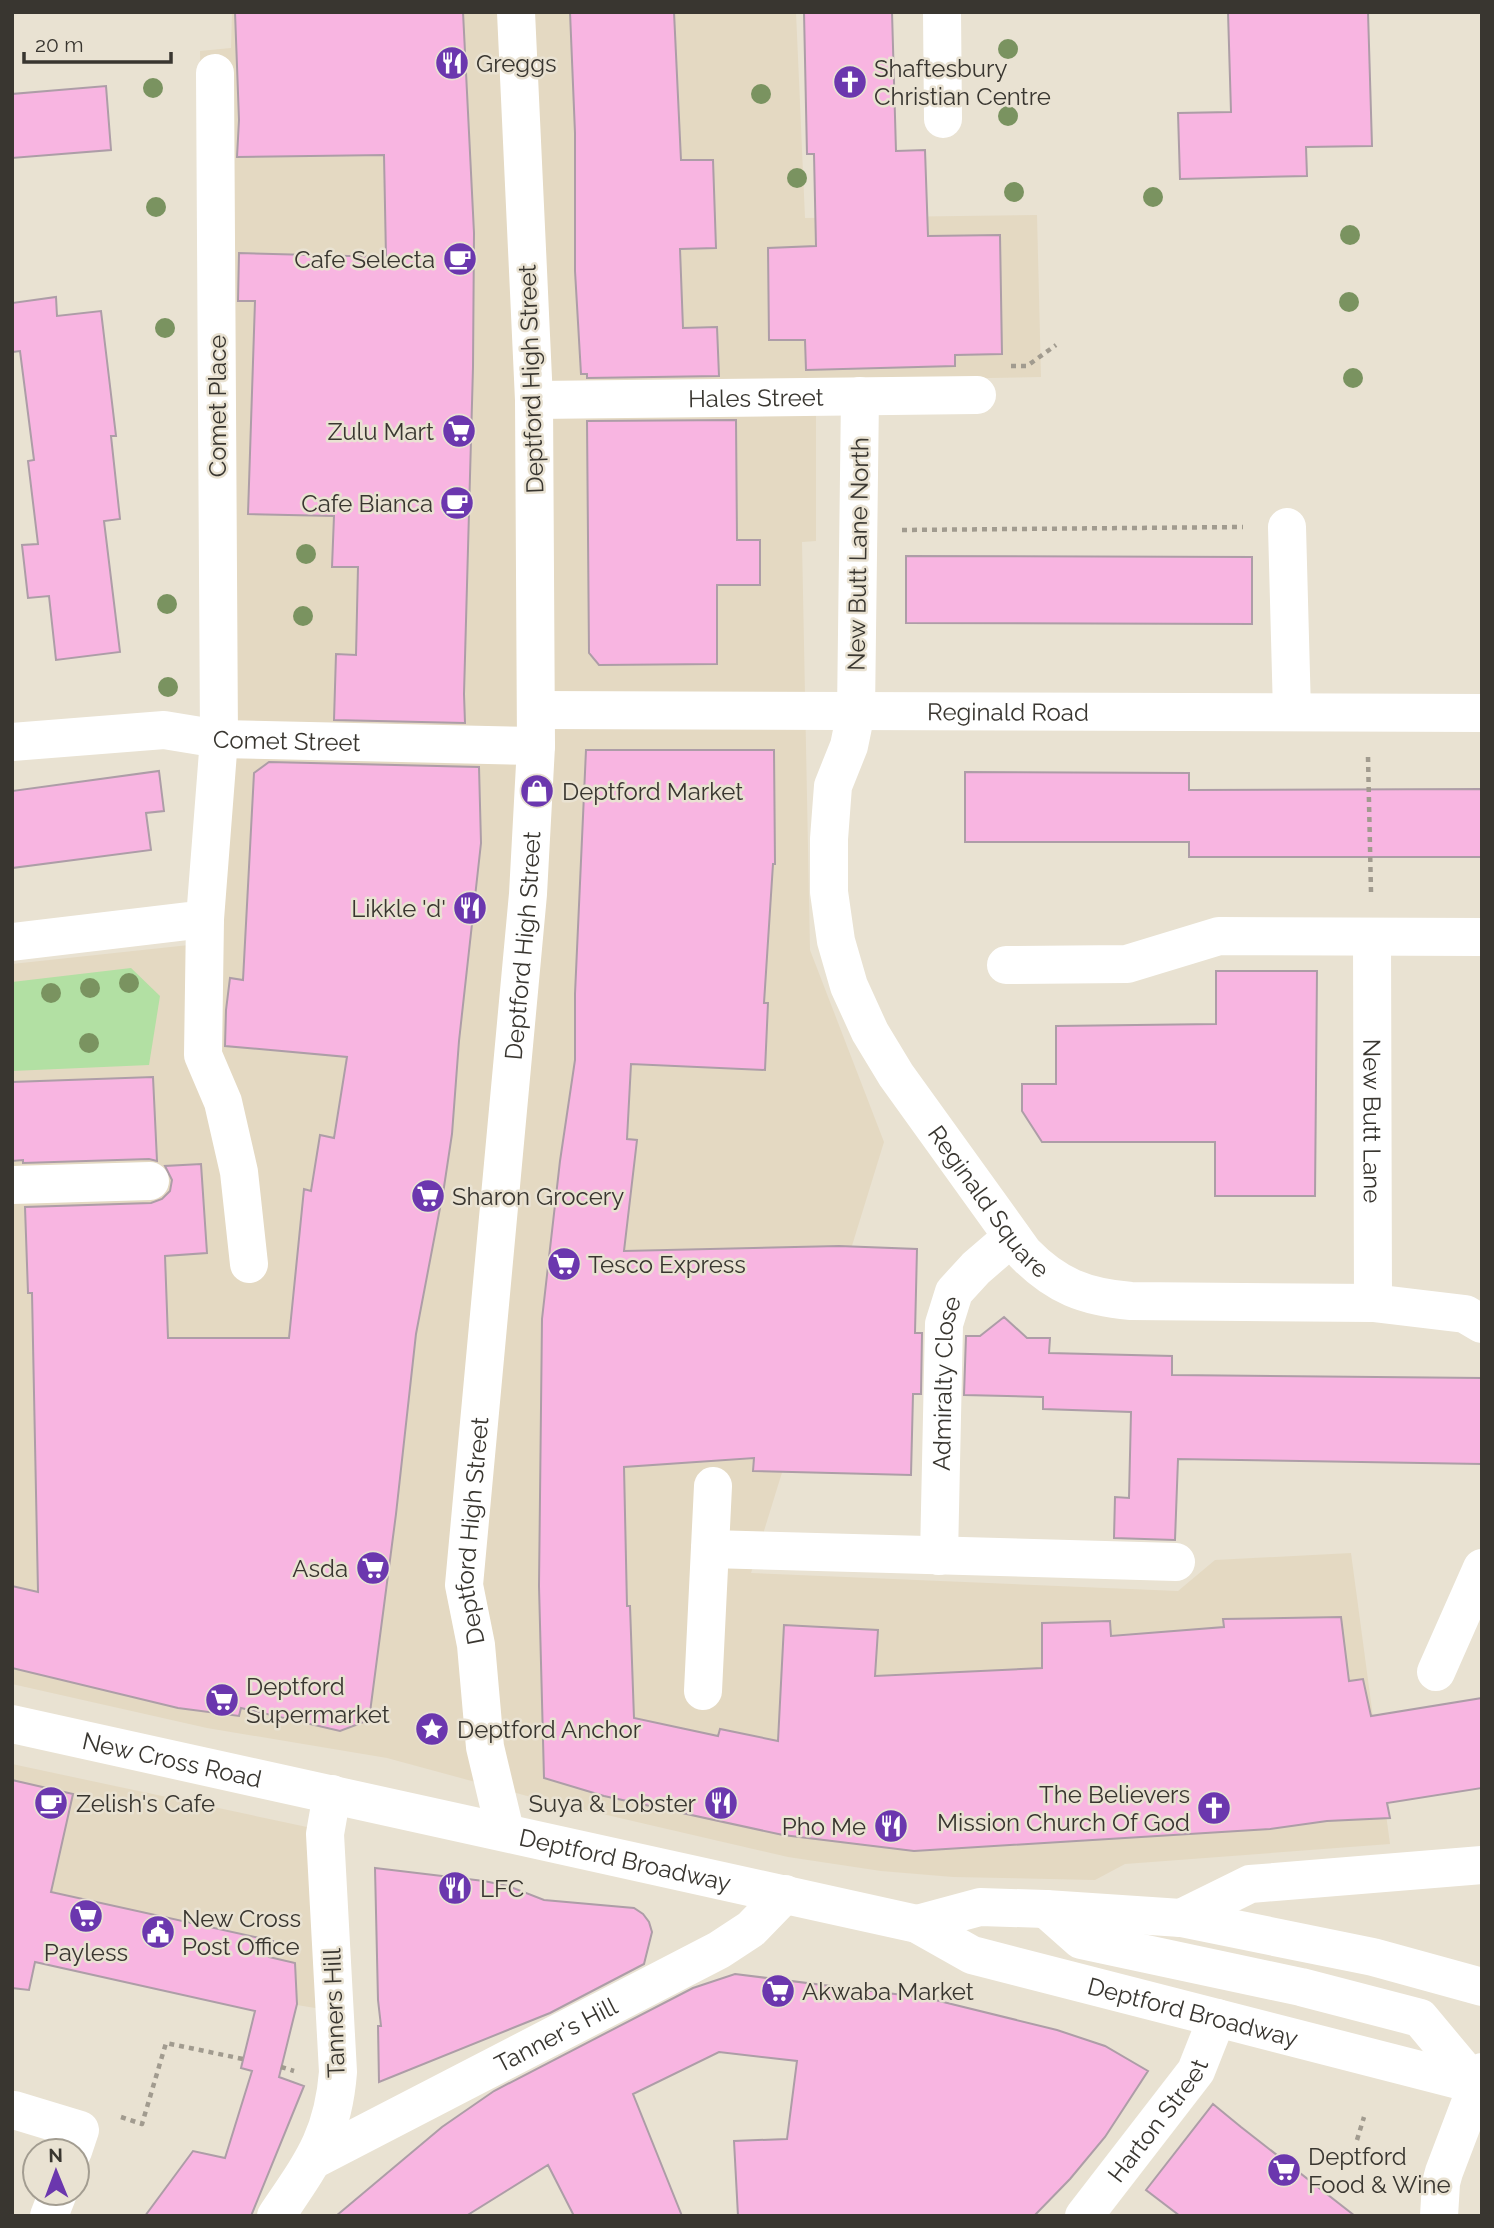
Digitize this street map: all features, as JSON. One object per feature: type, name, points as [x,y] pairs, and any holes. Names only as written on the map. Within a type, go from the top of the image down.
[{"type":"main road","name":"Deptford High Street","points":[[505,1831],[485,1747],[476,1645],[464,1585],[528,894],[536,728],[534,400],[516,12]]},
{"type":"main road","points":[[942,12],[943,119]]},
{"type":"main road","name":"Comet Place","points":[[215,73],[219,739]]},
{"type":"main road","name":"Hales Street","points":[[534,400],[977,395]]},
{"type":"main road","name":"New Butt Lane North","points":[[856,712],[860,396]]},
{"type":"main road","points":[[1287,527],[1292,712]]},
{"type":"main road","name":"Reginald Road","points":[[536,728],[856,712],[1482,713]]},
{"type":"main road","name":"Reginald Square","points":[[856,712],[849,746],[833,786],[829,839],[830,892],[836,941],[849,986],[870,1032],[896,1075],[1012,1237],[1040,1270],[1069,1288],[1100,1298],[1130,1301],[1373,1303],[1465,1314],[1482,1324]]},
{"type":"main road","name":"Comet Street","points":[[248,1264],[239,1172],[223,1102],[202,1055],[205,919],[219,739],[536,728]]},
{"type":"main road","points":[[12,742],[164,730],[219,739]]},
{"type":"main road","points":[[12,942],[205,919]]},
{"type":"main road","points":[[1006,965],[1127,964],[1219,936],[1482,937]]},
{"type":"main road","name":"New Butt Lane","points":[[1372,937],[1373,1303]]},
{"type":"main road","points":[[12,1185],[150,1181]]},
{"type":"main road","name":"Admiralty Close","points":[[939,1556],[944,1324],[954,1292],[976,1268],[1012,1237]]},
{"type":"main road","points":[[703,1691],[713,1486]]},
{"type":"main road","points":[[710,1549],[1176,1562]]},
{"type":"main road","points":[[1436,1672],[1482,1568]]},
{"type":"main road","name":"New Cross Road","points":[[12,1724],[332,1794]]},
{"type":"main road","name":"Deptford Broadway","points":[[332,1794],[917,1924],[972,1955],[1217,2018],[1480,2081]]},
{"type":"main road","name":"Tanners Hill","points":[[276,2216],[315,2159],[328,2129],[336,2100],[338,2072],[325,1835],[332,1794]]},
{"type":"main road","points":[[1181,1918],[1250,1884],[1482,1865]]},
{"type":"main road","name":"Tanner's Hill","points":[[315,2159],[719,1950],[751,1929],[785,1894]]},
{"type":"main road","name":"Deptford Broadway","points":[[917,1924],[980,1907],[1181,1918],[1373,1957],[1482,1987]]},
{"type":"main road","points":[[1046,1909],[1081,1940],[1301,1987],[1420,2018],[1480,2081],[1444,2172],[1439,2216]]},
{"type":"main road","name":"Harton Street","points":[[1084,2216],[1196,2071],[1217,2018]]},
{"type":"main road","points":[[14,2110],[69,2137]]},
{"type":"main road","points":[[1444,2172],[1482,2155]]},
{"type":"path","points":[[859,531],[1287,527]]},
{"type":"path","points":[[1368,749],[1372,937]]},
{"type":"path","points":[[78,2137],[88,2107],[142,2124],[166,2043],[243,2059]]},
{"type":"path","points":[[1357,2140],[1364,2117]]},
{"type":"shaded area","points":[[232,12],[796,12],[805,218],[1037,215],[1041,377],[822,381],[816,416],[816,541],[802,542],[810,950],[884,1142],[751,1573],[1178,1591],[1215,1560],[1351,1553],[1390,1844],[1125,1864],[1095,1880],[953,1877],[881,1871],[788,1857],[538,1799],[387,1758],[207,1728],[12,1684],[12,964],[217,942],[200,51],[231,48]]},
{"type":"shaded area","points":[[12,1764],[307,1827],[321,2009],[12,1957]]},
{"type":"green space","points":[[131,968],[160,996],[149,1065],[12,1071],[12,982]]},
{"type":"building","points":[[235,12],[463,12],[474,233],[465,723],[334,720],[336,654],[356,655],[358,567],[332,567],[334,516],[248,514],[255,301],[238,301],[239,253],[386,257],[384,155],[237,157],[239,120]]},
{"type":"building","points":[[570,12],[674,12],[681,160],[713,160],[716,248],[680,249],[683,328],[717,327],[719,376],[587,378],[587,374],[581,374],[575,271],[575,133]]},
{"type":"building","points":[[804,12],[892,12],[896,151],[925,150],[928,236],[1000,235],[1002,354],[955,355],[955,366],[806,370],[805,340],[769,340],[768,248],[816,246],[814,154],[807,154]]},
{"type":"building","points":[[1228,12],[1368,12],[1372,146],[1306,147],[1307,176],[1180,179],[1178,113],[1231,112]]},
{"type":"building","points":[[106,86],[111,150],[12,158],[12,94]]},
{"type":"building","points":[[56,297],[57,316],[101,311],[116,436],[111,436],[120,519],[104,521],[120,652],[56,660],[49,596],[28,598],[22,545],[38,544],[28,461],[34,460],[20,351],[12,352],[12,303]]},
{"type":"building","points":[[736,420],[737,540],[760,540],[760,585],[717,585],[717,664],[599,665],[589,653],[587,421]]},
{"type":"building","points":[[906,556],[1252,557],[1252,624],[906,623]]},
{"type":"building","points":[[586,750],[774,750],[775,864],[764,1003],[768,1003],[765,1070],[631,1064],[627,1139],[637,1140],[624,1251],[839,1246],[917,1249],[915,1333],[922,1333],[921,1394],[913,1394],[911,1475],[753,1471],[754,1458],[624,1467],[627,1606],[630,1606],[634,1718],[718,1736],[720,1729],[778,1741],[784,1625],[878,1630],[875,1676],[1042,1668],[1042,1623],[1110,1621],[1111,1636],[1224,1627],[1223,1619],[1341,1617],[1349,1681],[1363,1679],[1371,1716],[1482,1698],[1482,1788],[1387,1803],[1390,1818],[1327,1821],[1270,1829],[914,1851],[783,1835],[604,1796],[544,1778],[539,1586],[542,1319],[560,1161],[575,1060],[575,994]]},
{"type":"building","points":[[269,762],[479,767],[481,843],[459,1041],[452,1134],[416,1334],[369,1720],[340,1731],[241,1708],[239,1716],[178,1708],[12,1668],[12,1586],[38,1592],[32,1293],[28,1293],[25,1207],[151,1203],[162,1199],[170,1191],[172,1180],[165,1166],[201,1164],[207,1253],[165,1256],[168,1338],[289,1338],[304,1189],[311,1191],[320,1135],[334,1138],[347,1057],[225,1046],[230,978],[243,980],[254,773]]},
{"type":"building","points":[[159,771],[164,811],[146,813],[151,850],[12,868],[12,791]]},
{"type":"building","points":[[965,772],[1189,773],[1189,790],[1482,789],[1482,857],[1189,857],[1189,842],[965,842]]},
{"type":"building","points":[[1216,971],[1317,971],[1315,1196],[1215,1196],[1215,1142],[1042,1142],[1022,1111],[1022,1084],[1056,1084],[1056,1026],[1216,1024]]},
{"type":"building","points":[[153,1077],[157,1161],[12,1161],[12,1082]]},
{"type":"building","points":[[1004,1317],[1027,1338],[1050,1338],[1049,1353],[1172,1356],[1172,1375],[1482,1378],[1482,1464],[1178,1459],[1175,1540],[1114,1538],[1115,1497],[1129,1498],[1131,1412],[1043,1409],[1043,1397],[964,1395],[966,1336],[980,1336]]},
{"type":"building","points":[[12,1780],[73,1794],[51,1892],[273,1941],[269,1957],[295,1963],[297,2004],[279,2077],[304,2086],[251,2216],[145,2216],[193,2151],[225,2158],[252,2071],[241,2068],[255,2011],[35,1962],[29,1990],[12,1988]]},
{"type":"building","points":[[375,1868],[484,1881],[508,1886],[544,1900],[634,1908],[649,1922],[652,1932],[644,1964],[550,2013],[379,2082],[378,2026],[381,2026]]},
{"type":"building","points":[[735,1974],[927,1998],[1057,2030],[1105,2046],[1148,2071],[1105,2137],[1034,2216],[738,2216],[734,2141],[787,2139],[797,2061],[719,2052],[633,2094],[682,2216],[574,2216],[548,2165],[466,2216],[336,2216],[442,2127],[494,2091],[693,1988]]},
{"type":"building","points":[[1213,2104],[1355,2216],[1180,2216],[1146,2190]]},
{"type":"place","name":"Greggs","points":[[452,63]]},
{"type":"place","name":"Shaftesbury Christian Centre","points":[[850,82]]},
{"type":"place","name":"Cafe Selecta","points":[[460,259]]},
{"type":"place","name":"Zulu Mart","points":[[459,431]]},
{"type":"place","name":"Cafe Bianca","points":[[457,503]]},
{"type":"place","name":"Deptford Market","points":[[537,791]]},
{"type":"place","name":"Likkle 'd'","points":[[470,908]]},
{"type":"place","name":"Sharon Grocery","points":[[428,1196]]},
{"type":"place","name":"Tesco Express","points":[[564,1264]]},
{"type":"place","name":"Asda","points":[[373,1568]]},
{"type":"place","name":"Deptford Supermarket","points":[[222,1700]]},
{"type":"place","name":"Deptford Anchor","points":[[432,1729]]},
{"type":"place","name":"Zelish's Cafe","points":[[51,1803]]},
{"type":"place","name":"Suya & Lobster","points":[[721,1803]]},
{"type":"place","name":"The Believers Mission Church Of God","points":[[1214,1808]]},
{"type":"place","name":"Pho Me","points":[[891,1826]]},
{"type":"place","name":"LFC","points":[[455,1888]]},
{"type":"place","name":"Payless","points":[[86,1916]]},
{"type":"place","name":"New Cross Post Office","points":[[158,1932]]},
{"type":"place","name":"Akwaba Market","points":[[778,1991]]},
{"type":"place","name":"Deptford Food & Wine","points":[[1284,2170]]}]
